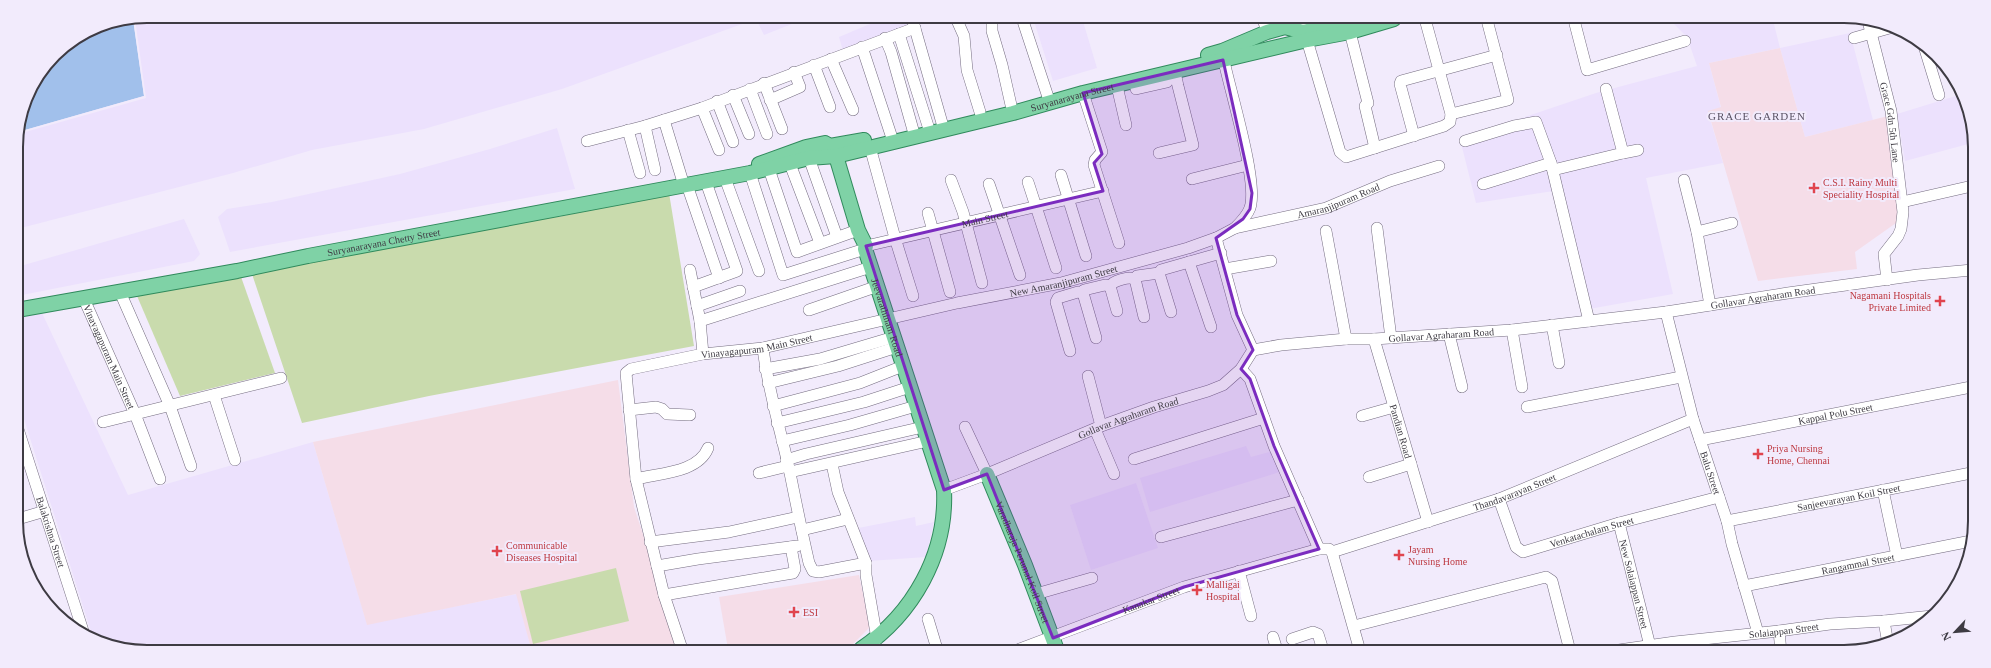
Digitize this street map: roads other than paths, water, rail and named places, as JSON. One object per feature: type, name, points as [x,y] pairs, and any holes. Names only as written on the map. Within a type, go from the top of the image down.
[{"type":"main road","name":"Suryanarayana Street","points":[[750,170],[769,169],[790,164],[891,135],[980,112],[1223,56],[1265,25],[1284,23],[1305,30],[1350,32],[1380,23]]},
{"type":"main road","name":"Suryanarayana Street","points":[[833,151],[870,147],[1177,72],[1328,23]]},
{"type":"main road","name":"Suryanarayana Street","points":[[750,170],[806,147],[825,143],[833,151]]},
{"type":"main road","name":"Jeevarathinam Road","points":[[833,151],[944,490],[944,506],[937,552],[928,573],[917,593],[877,639],[867,645]]},
{"type":"main road","name":"Suryanarayana Chetty Street","points":[[23,301],[750,170]]},
{"type":"main road","name":"Suryanarayana Chetty Street","points":[[23,309],[84,299],[684,182],[706,182],[750,170]]},
{"type":"main road","name":"Varadharaja Perumal Koil Street","points":[[987,474],[1055,644]]},
{"type":"street","points":[[587,141],[645,126],[702,108],[764,83],[899,34],[913,23],[935,124]]},
{"type":"street","points":[[958,23],[964,36],[967,70],[980,112]]},
{"type":"street","points":[[992,23],[992,31],[1011,105]]},
{"type":"street","points":[[1024,23],[1048,97]]},
{"type":"street","points":[[1305,30],[1340,152],[1346,156],[1447,126],[1451,119],[1451,114],[1425,23]]},
{"type":"street","points":[[1451,114],[1508,100],[1488,23]]},
{"type":"street","points":[[1575,23],[1587,70],[1685,41]]},
{"type":"street","name":"Grace Gdn 5th Lane","points":[[1869,26],[1891,111],[1903,212],[1901,229],[1898,236],[1884,254],[1887,280]]},
{"type":"street","points":[[1854,38],[1883,29]]},
{"type":"street","points":[[1350,32],[1368,103],[1365,106],[1376,148]]},
{"type":"street","points":[[899,34],[935,124]]},
{"type":"street","points":[[885,38],[891,52],[913,130]]},
{"type":"street","points":[[862,47],[891,135]]},
{"type":"street","points":[[1414,136],[1400,84],[1404,79],[1439,72],[1497,55]]},
{"type":"street","points":[[1927,55],[1939,95]]},
{"type":"street","points":[[1223,56],[1248,165],[1252,193],[1250,208],[1235,228]]},
{"type":"street","points":[[831,59],[853,110]]},
{"type":"street","points":[[814,65],[830,107]]},
{"type":"street","points":[[770,100],[800,87],[794,72]]},
{"type":"street","points":[[1159,153],[1193,145],[1179,93],[1176,77],[1177,72]]},
{"type":"street","points":[[1136,82],[1136,89],[1167,82]]},
{"type":"street","points":[[764,83],[782,129]]},
{"type":"street","points":[[1117,86],[1126,125]]},
{"type":"street","points":[[750,89],[767,134]]},
{"type":"street","points":[[1606,89],[1623,154]]},
{"type":"street","points":[[1083,94],[1102,152],[1094,162],[1119,243]]},
{"type":"street","points":[[733,95],[749,134]]},
{"type":"street","points":[[717,101],[733,142]]},
{"type":"street","points":[[702,108],[719,150]]},
{"type":"street","points":[[664,120],[718,278]]},
{"type":"street","points":[[1465,141],[1520,124],[1536,122],[1552,166],[1589,321]]},
{"type":"street","points":[[645,126],[655,170]]},
{"type":"street","points":[[628,130],[640,173]]},
{"type":"street","points":[[870,147],[895,238],[913,296]]},
{"type":"street","points":[[1483,184],[1552,166],[1638,150]]},
{"type":"street","points":[[809,158],[837,237]]},
{"type":"street","points":[[790,164],[820,244]]},
{"type":"street","points":[[1192,179],[1248,165]]},
{"type":"street","name":"Amaranjipuram Road","points":[[1235,228],[1326,208],[1390,181],[1439,166]]},
{"type":"street","points":[[769,169],[797,252],[858,230]]},
{"type":"street","name":"Main Street","points":[[750,170],[783,275],[895,238],[1103,191]]},
{"type":"street","points":[[1061,175],[1086,256]]},
{"type":"street","points":[[725,178],[759,271]]},
{"type":"street","points":[[951,180],[964,212],[965,223],[982,283]]},
{"type":"street","points":[[1684,180],[1697,232],[1710,305]]},
{"type":"street","points":[[693,287],[737,271],[706,182]]},
{"type":"street","points":[[1028,182],[1056,268]]},
{"type":"street","points":[[989,184],[1020,275]]},
{"type":"street","points":[[1902,202],[1968,187]]},
{"type":"street","points":[[928,213],[950,292]]},
{"type":"street","points":[[1697,232],[1732,223]]},
{"type":"street","name":"New Amaranjipuram Street","points":[[888,320],[957,303],[1061,283],[1188,248],[1216,238],[1235,228]]},
{"type":"street","points":[[1377,228],[1391,338]]},
{"type":"street","points":[[1326,231],[1346,339]]},
{"type":"street","points":[[1216,238],[1237,315],[1254,350]]},
{"type":"street","points":[[1110,286],[1111,283],[1131,278],[1135,279],[1136,276],[1159,273],[1161,270],[1221,253]]},
{"type":"street","points":[[1224,269],[1271,261]]},
{"type":"street","points":[[1189,262],[1211,327]]},
{"type":"street","points":[[700,321],[871,267]]},
{"type":"street","points":[[690,270],[700,321],[703,354]]},
{"type":"street","name":"Gollavar Agraharam Road","points":[[944,490],[987,474],[1098,427],[1223,385],[1242,369],[1254,350],[1281,345],[1346,339],[1374,339],[1512,330],[1666,312],[1887,280],[1968,270]]},
{"type":"street","points":[[1159,273],[1171,312]]},
{"type":"street","points":[[1135,279],[1144,318]]},
{"type":"street","points":[[1083,293],[1084,290],[1105,285],[1110,286]]},
{"type":"street","points":[[809,310],[878,286]]},
{"type":"street","points":[[1110,286],[1117,311]]},
{"type":"street","points":[[697,306],[740,291]]},
{"type":"street","points":[[120,292],[170,406],[191,466]]},
{"type":"street","points":[[1070,351],[1056,300],[1078,292],[1083,293]]},
{"type":"street","points":[[1083,293],[1096,338]]},
{"type":"street","name":"Vinayagapuram Main Street","points":[[84,299],[135,414],[160,479]]},
{"type":"street","name":"Balu Street","points":[[1666,312],[1681,377],[1693,419],[1727,521],[1732,544],[1758,633]]},
{"type":"street","name":"Vinayagapuram Main Street","points":[[629,410],[626,373],[631,369],[703,354],[763,348],[888,320]]},
{"type":"street","points":[[1552,325],[1559,363]]},
{"type":"street","points":[[1512,330],[1522,388]]},
{"type":"street","points":[[1449,334],[1462,387]]},
{"type":"street","name":"Pandian Road","points":[[1374,339],[1428,522]]},
{"type":"street","points":[[765,369],[820,359],[895,342]]},
{"type":"street","points":[[768,384],[838,366],[895,342]]},
{"type":"street","points":[[763,348],[768,384],[809,563],[813,571],[819,572],[866,563]]},
{"type":"street","points":[[773,406],[860,383],[903,366]]},
{"type":"street","points":[[1242,369],[1250,379],[1264,418],[1319,549],[1329,549],[1332,552],[1359,645]]},
{"type":"street","points":[[1088,376],[1098,427],[1114,474]]},
{"type":"street","points":[[1527,407],[1681,377]]},
{"type":"street","name":"Vinayagapuram Main Street","points":[[103,422],[281,378]]},
{"type":"street","points":[[778,423],[864,402],[910,387]]},
{"type":"street","name":"Kappal Polu Street","points":[[1700,440],[1968,388]]},
{"type":"street","points":[[214,395],[235,460]]},
{"type":"street","points":[[782,441],[916,406]]},
{"type":"street","points":[[1362,416],[1394,406]]},
{"type":"street","points":[[681,645],[664,595],[636,479],[629,410],[656,407],[662,409],[667,414],[690,415]]},
{"type":"street","points":[[1134,459],[1264,418]]},
{"type":"street","name":"Thandavarayan Street","points":[[1332,552],[1499,499],[1693,419]]},
{"type":"street","points":[[788,466],[806,454],[923,426]]},
{"type":"street","points":[[964,426],[987,474]]},
{"type":"street","points":[[759,473],[788,466],[832,464],[928,441]]},
{"type":"street","points":[[636,479],[695,464],[705,456],[708,448]]},
{"type":"street","name":"Balakrishna Street","points":[[23,457],[45,512],[81,626]]},
{"type":"street","points":[[832,464],[838,492],[866,563],[866,575],[877,639]]},
{"type":"street","points":[[1369,477],[1411,464]]},
{"type":"street","name":"Sanjeevarayan Koil Street","points":[[1727,521],[1968,474]]},
{"type":"street","points":[[1883,490],[1897,556]]},
{"type":"street","name":"Venkatachalam Street","points":[[1499,499],[1516,547],[1523,552],[1619,523],[1719,497]]},
{"type":"street","points":[[1161,537],[1298,500]]},
{"type":"street","points":[[23,518],[45,512]]},
{"type":"street","points":[[650,542],[729,532],[798,517]]},
{"type":"street","points":[[802,530],[848,519]]},
{"type":"street","name":"New Solaiappan Street","points":[[1619,523],[1650,645]]},
{"type":"street","name":"Rangammal Street","points":[[1744,586],[1966,542]]},
{"type":"street","points":[[657,566],[698,559],[791,548],[805,544]]},
{"type":"street","points":[[664,595],[793,574],[795,569],[791,548]]},
{"type":"street","name":"Kanakar Street","points":[[1055,644],[1184,588],[1319,549]]},
{"type":"street","points":[[1239,571],[1251,616]]},
{"type":"street","points":[[1354,626],[1546,577],[1552,581],[1568,645]]},
{"type":"street","points":[[1036,594],[1092,578]]},
{"type":"street","name":"Solaiappan Street","points":[[1658,645],[1830,624],[1922,617]]},
{"type":"street","points":[[928,620],[936,645]]},
{"type":"street","points":[[1884,621],[1887,637]]},
{"type":"street","points":[[1779,631],[1780,645]]},
{"type":"street","points":[[1292,639],[1313,632],[1318,634],[1321,645]]},
{"type":"street","points":[[1273,637],[1275,645]]},
{"type":"water","points":[[134,24],[144,96],[24,130],[32,100],[44,78],[54,65],[78,44],[100,32],[115,27]]},
{"type":"place","name":"C.S.I. Rainy Multi Speciality Hospital","points":[[1814,188]]},
{"type":"place","name":"Nagamani Hospitals Private Limited","points":[[1940,301]]},
{"type":"place","name":"Priya Nursing Home, Chennai","points":[[1758,454]]},
{"type":"place","name":"Communicable Diseases Hospital","points":[[497,551]]},
{"type":"place","name":"Jayam Nursing Home","points":[[1399,555]]},
{"type":"place","name":"Malligai Hospital","points":[[1197,590]]},
{"type":"place","name":"ESI","points":[[794,612]]},
{"type":"district","name":"GRACE GARDEN","points":[[1757,116]]}]
